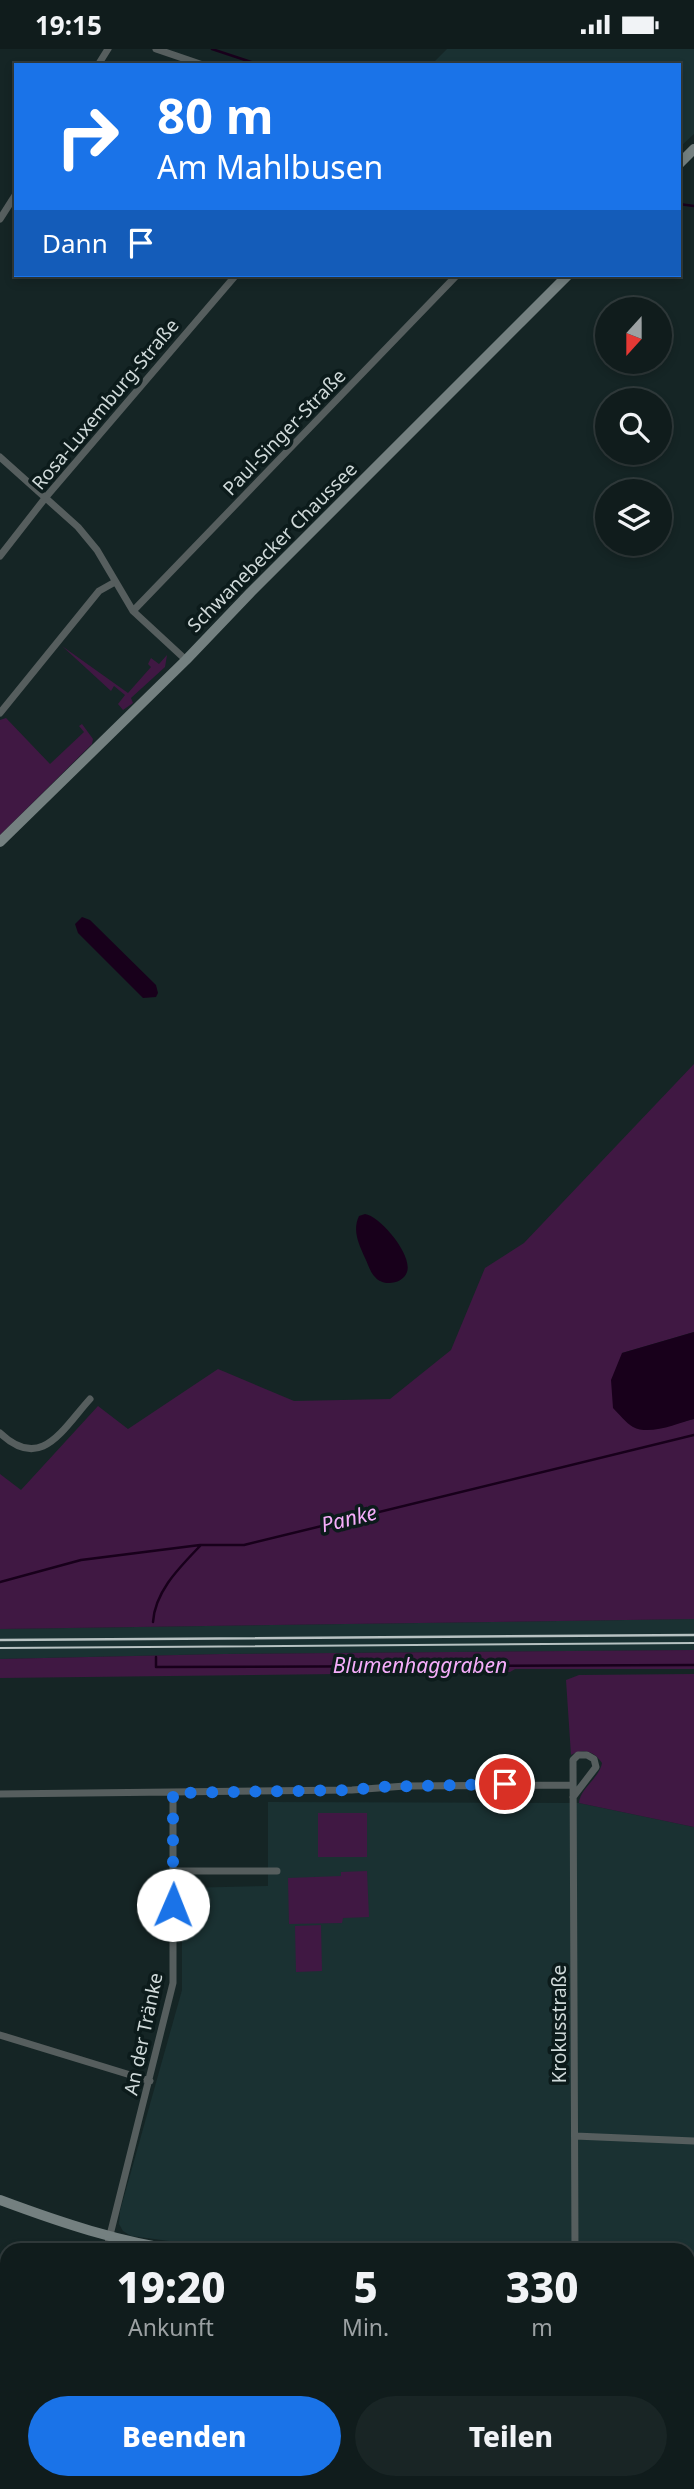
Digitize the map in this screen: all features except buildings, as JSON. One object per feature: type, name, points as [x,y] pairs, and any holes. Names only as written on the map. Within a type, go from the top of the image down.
[{"type":"main road","points":[[681,162],[694,149]]},
{"type":"main road","name":"Schwanebecker Chaussee","points":[[0,842],[186,660],[566,277]]},
{"type":"main road","points":[[0,2200],[42,2216],[145,2243]]},
{"type":"street","points":[[156,49],[197,63]]},
{"type":"street","points":[[0,219],[14,197]]},
{"type":"street","name":"Rosa-Luxemburg-Straße","points":[[0,556],[46,497],[234,277]]},
{"type":"street","name":"Paul-Singer-Straße","points":[[133,611],[455,277]]},
{"type":"street","points":[[0,457],[89,539],[133,611],[186,660]]},
{"type":"street","points":[[0,713],[99,590],[115,582]]},
{"type":"street","points":[[0,1433],[13,1446],[28,1450],[43,1448],[90,1399]]},
{"type":"street","name":"Krokusstraße","points":[[573,1797],[596,1767],[594,1759],[587,1755],[578,1755],[573,1760],[573,1797],[575,2136],[575,2243]]},
{"type":"street","points":[[0,1794],[352,1790],[443,1785],[573,1786]]},
{"type":"street","name":"An der Tränke","points":[[108,2243],[173,1983],[173,1793]]},
{"type":"street","points":[[174,1871],[276,1871]]},
{"type":"street","points":[[0,2035],[150,2081]]},
{"type":"street","points":[[575,2136],[694,2141]]},
{"type":"shaded area","points":[[447,49],[694,49],[694,134],[681,146],[681,63],[433,63]]},
{"type":"shaded area","points":[[62,646],[128,693],[151,667],[148,664],[151,658],[159,664],[167,655],[165,667],[131,698],[133,703],[123,710],[118,704],[125,695],[114,686],[111,691]]},
{"type":"shaded area","points":[[6,718],[50,764],[84,732],[79,726],[82,724],[93,739],[92,744],[0,835],[0,720]]},
{"type":"shaded area","points":[[82,917],[90,920],[156,985],[156,997],[143,998],[78,933],[75,924]]},
{"type":"shaded area","points":[[694,1064],[694,1332],[622,1353],[657,1428],[694,1419],[694,1619],[0,1629],[0,1474],[21,1490],[98,1406],[128,1429],[218,1369],[294,1401],[390,1399],[451,1350],[485,1268],[524,1243]]},
{"type":"shaded area","points":[[365,1214],[379,1222],[394,1237],[405,1256],[407,1272],[401,1279],[383,1282],[370,1270],[356,1232],[359,1216]]},
{"type":"shaded area","points":[[694,1332],[694,1419],[656,1429],[633,1427],[613,1408],[611,1380],[622,1353]]},
{"type":"shaded area","points":[[694,1619],[694,1650],[223,1654],[0,1659],[0,1629]]},
{"type":"shaded area","points":[[694,1650],[694,1669],[515,1669],[510,1672],[0,1678],[0,1659],[223,1654]]},
{"type":"shaded area","points":[[694,1674],[694,1827],[579,1803],[602,1763],[588,1752],[571,1755],[566,1680],[579,1675]]},
{"type":"shaded area","points":[[268,1802],[579,1803],[694,1827],[694,2243],[184,2243],[131,2236],[123,2231],[119,2224],[120,2211],[182,1990],[182,1888],[268,1886]]},
{"type":"shaded area","points":[[318,1813],[367,1813],[367,1857],[318,1857]]},
{"type":"shaded area","points":[[367,1871],[369,1917],[343,1918],[342,1923],[289,1924],[288,1878],[341,1876],[341,1872]]},
{"type":"shaded area","points":[[321,1925],[322,1971],[296,1972],[295,1926]]},
{"type":"waterway","points":[[212,49],[254,63]]},
{"type":"waterway","points":[[681,204],[694,206]]},
{"type":"waterway","name":"Panke","points":[[0,1582],[81,1560],[200,1545],[244,1545],[694,1435]]},
{"type":"waterway","points":[[153,1622],[163,1590],[200,1546]]},
{"type":"waterway","name":"Blumenhaggraben","points":[[156,1657],[156,1667],[694,1665]]},
{"type":"tram line","points":[[0,1648],[694,1643]]},
{"type":"railway","points":[[0,1640],[694,1635]]},
{"type":"route","points":[[173,1905],[173,1793],[363,1790],[378,1787],[505,1784]]}]
